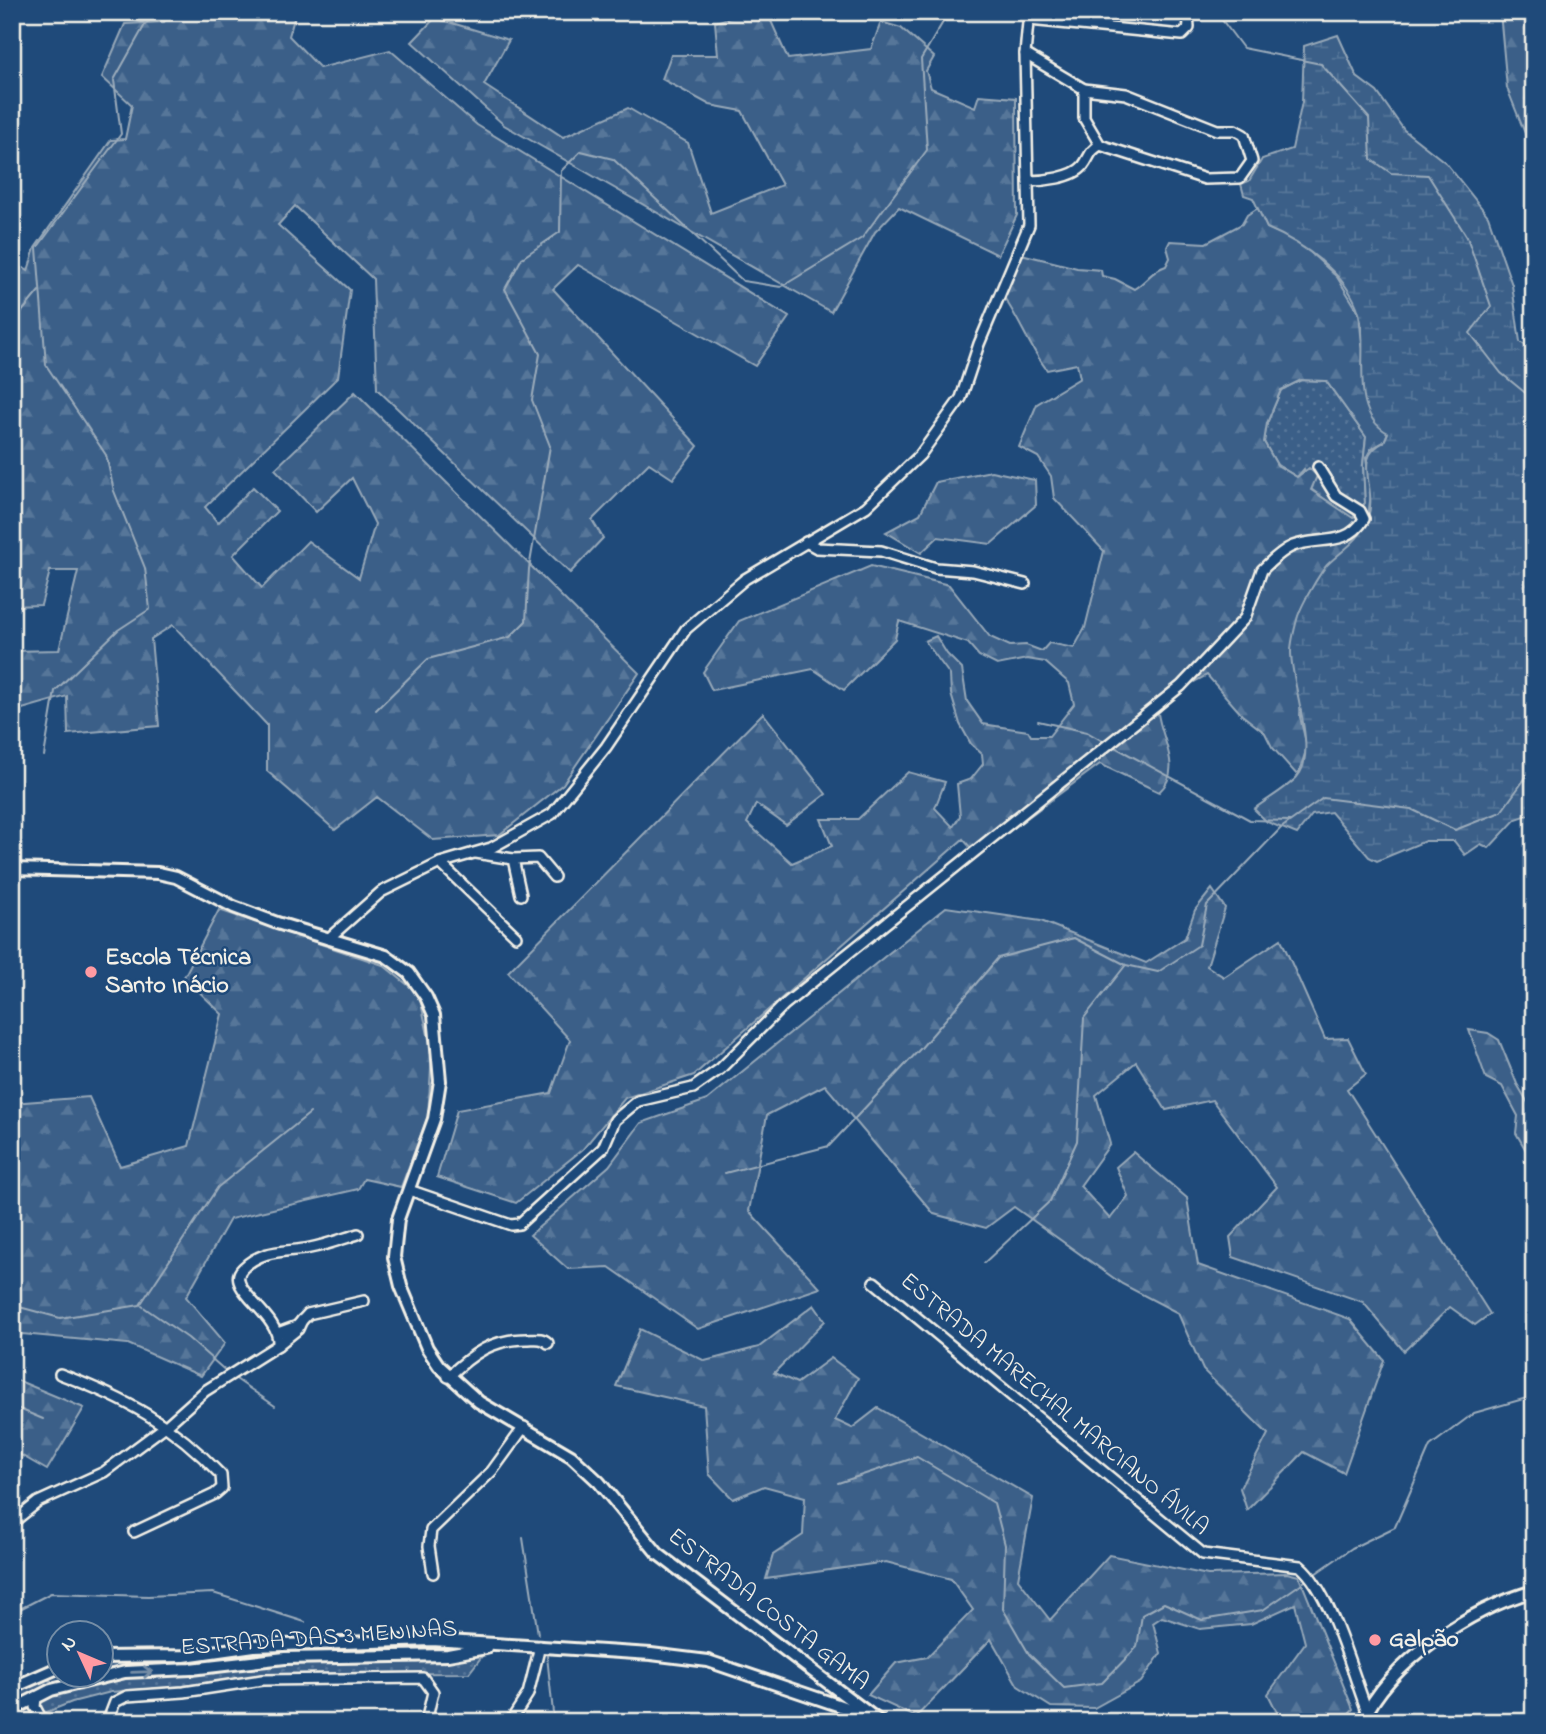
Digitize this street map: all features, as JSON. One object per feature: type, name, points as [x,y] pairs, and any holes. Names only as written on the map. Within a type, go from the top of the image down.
[{"type":"main road","name":"ESTRADA COSTA GAMA","points":[[12,869],[158,873],[176,877],[255,915],[397,962],[418,984],[434,1015],[439,1051],[437,1100],[393,1246],[395,1266],[427,1348],[448,1377],[480,1402],[556,1446],[586,1469],[657,1554],[876,1719]]},
{"type":"main road","points":[[1364,1716],[1387,1681],[1422,1651],[1488,1607],[1534,1591]]},
{"type":"main road","name":"ESTRADA DAS 3 MENINAS","points":[[116,1657],[184,1656],[254,1646],[329,1642],[432,1640],[540,1646],[708,1661],[876,1719]]},
{"type":"main road","name":"ESTRADA DAS 3 MENINAS","points":[[12,1710],[51,1690],[125,1672],[285,1658],[448,1655],[510,1645]]},
{"type":"main road","points":[[12,1688],[46,1673]]},
{"type":"main road","points":[[43,1674],[54,1681],[51,1690]]},
{"type":"main road","points":[[816,1697],[829,1683]]},
{"type":"street","points":[[328,939],[381,892],[440,863],[491,848],[552,814],[606,747],[686,629],[745,579],[866,507],[920,455],[961,398],[979,344],[1029,225],[1025,54],[1028,16],[1182,34],[1189,28],[1188,12]]},
{"type":"street","points":[[1025,54],[1084,89],[1126,94],[1217,130],[1235,130],[1244,135],[1249,144],[1251,162],[1240,177],[1205,179],[1100,145],[1084,118],[1084,89]]},
{"type":"street","points":[[1028,181],[1075,173],[1084,165],[1089,151],[1100,145]]},
{"type":"street","points":[[409,1190],[511,1225],[519,1224],[603,1148],[615,1120],[638,1101],[694,1088],[720,1069],[784,1005],[1181,686],[1245,618],[1262,570],[1268,564],[1293,546],[1334,542],[1360,525],[1364,520],[1362,513],[1336,496],[1318,467]]},
{"type":"street","points":[[806,542],[817,548],[881,551],[936,568],[974,571],[1025,584]]},
{"type":"street","points":[[474,853],[513,859],[541,859],[554,877]]},
{"type":"street","points":[[513,859],[522,895]]},
{"type":"street","points":[[440,863],[516,936]]},
{"type":"street","points":[[343,943],[349,921]]},
{"type":"street","points":[[278,1345],[278,1333],[272,1321],[240,1286],[240,1270],[267,1253],[310,1248],[358,1234]]},
{"type":"street","name":"ESTRADA MARECHAL MARCIANO ÁVILA","points":[[874,1282],[1203,1554],[1300,1566],[1307,1572],[1325,1601],[1364,1716]]},
{"type":"street","points":[[278,1333],[293,1328],[308,1314],[364,1301]]},
{"type":"street","points":[[12,1523],[38,1502],[104,1472],[167,1425],[205,1391],[278,1345],[298,1329],[302,1321]]},
{"type":"street","points":[[448,1377],[494,1343],[506,1339],[540,1338],[548,1343]]},
{"type":"street","points":[[60,1374],[114,1395],[167,1425],[221,1475],[222,1488],[215,1494],[134,1532]]},
{"type":"street","points":[[433,1573],[429,1546],[431,1530],[492,1471],[524,1427]]},
{"type":"street","points":[[510,1722],[528,1695],[540,1646]]},
{"type":"street","points":[[113,1722],[110,1715],[115,1702],[127,1696],[184,1692],[262,1680],[341,1677],[424,1678],[433,1692],[426,1722]]},
{"type":"street","points":[[36,1697],[35,1707],[43,1722]]},
{"type":"green space","points":[[170,12],[296,12],[289,36],[320,68],[390,50],[477,125],[789,317],[755,366],[578,265],[553,289],[698,446],[673,479],[649,463],[592,520],[603,538],[570,573],[377,389],[373,279],[295,206],[278,225],[350,290],[338,377],[205,507],[218,523],[253,487],[277,511],[233,555],[262,588],[308,541],[359,578],[375,524],[352,478],[316,512],[275,469],[355,392],[639,673],[563,784],[499,835],[433,840],[377,797],[335,830],[267,771],[267,725],[173,625],[151,639],[159,726],[68,734],[67,696],[12,712],[12,651],[59,650],[78,571],[50,571],[41,605],[12,606],[12,260],[28,271],[35,248],[111,140],[125,139],[132,105],[102,77],[125,24],[164,22]]},
{"type":"green space","points":[[751,12],[767,12],[788,59],[871,49],[881,22],[901,28],[934,57],[926,71],[931,88],[975,107],[979,95],[1016,98],[1017,215],[998,255],[899,207],[875,232],[831,312],[504,125],[412,42],[435,18],[509,40],[484,85],[563,137],[628,108],[688,143],[711,213],[782,185],[742,111],[710,105],[662,79],[671,55],[718,55],[715,22]]},
{"type":"green space","points":[[1500,12],[1534,12],[1534,156],[1507,88]]},
{"type":"green space","points":[[1338,35],[1357,77],[1377,92],[1404,130],[1446,163],[1488,216],[1512,285],[1520,342],[1534,351],[1534,813],[1516,819],[1489,848],[1481,844],[1465,855],[1454,841],[1425,841],[1377,861],[1369,857],[1331,812],[1312,815],[1297,834],[1267,822],[1254,809],[1293,781],[1303,766],[1305,735],[1292,666],[1292,639],[1298,616],[1315,582],[1327,565],[1356,539],[1365,526],[1370,506],[1367,474],[1369,456],[1384,442],[1388,433],[1375,423],[1368,410],[1362,379],[1362,328],[1359,313],[1345,285],[1309,251],[1267,228],[1253,198],[1244,195],[1241,184],[1249,181],[1262,159],[1292,149],[1302,102],[1304,46]]},
{"type":"green space","points":[[1258,208],[1267,228],[1298,241],[1337,277],[1359,313],[1362,345],[1388,432],[1384,442],[1371,449],[1366,458],[1371,493],[1368,517],[1363,529],[1351,547],[1326,567],[1306,598],[1300,717],[1307,747],[1298,776],[1272,747],[1265,733],[1242,715],[1207,675],[1186,686],[1158,713],[1170,764],[1170,774],[1159,792],[1100,764],[977,855],[963,839],[694,1075],[625,1098],[583,1149],[516,1203],[437,1177],[457,1110],[551,1093],[570,1040],[508,972],[763,713],[826,794],[786,825],[756,804],[747,823],[792,863],[832,846],[821,819],[858,819],[908,772],[945,782],[935,808],[953,827],[960,816],[957,784],[971,779],[983,764],[982,754],[971,744],[960,724],[951,694],[950,675],[925,641],[936,636],[947,654],[962,669],[967,701],[983,724],[1028,731],[1031,736],[1049,736],[1074,704],[1069,683],[1045,662],[1027,659],[997,665],[979,656],[968,643],[899,621],[895,639],[844,690],[813,669],[712,690],[703,672],[739,621],[871,566],[949,585],[990,637],[1010,646],[1026,645],[1042,651],[1049,643],[1074,648],[1085,628],[1104,551],[1054,498],[1051,476],[1038,457],[1019,447],[1037,404],[1080,378],[1077,364],[1047,370],[1003,296],[1021,254],[1077,268],[1101,270],[1102,276],[1115,279],[1134,289],[1166,266],[1170,258],[1167,247],[1170,241],[1206,243],[1242,224],[1247,215]],"holes":[[[1301,380],[1326,381],[1366,437],[1363,465],[1365,503],[1353,518],[1311,490],[1317,476],[1309,468],[1297,477],[1277,465],[1264,442],[1267,423],[1281,390]]]},
{"type":"green space","points":[[1301,380],[1326,381],[1366,437],[1363,465],[1365,503],[1352,519],[1311,489],[1304,469],[1297,477],[1277,465],[1264,442],[1267,423],[1281,390]]},
{"type":"green space","points":[[991,471],[1035,480],[1036,505],[991,544],[938,537],[921,553],[886,532],[920,514],[936,482]]},
{"type":"green space","points":[[1212,889],[1225,908],[1207,966],[1224,977],[1281,939],[1325,1039],[1348,1038],[1366,1074],[1347,1089],[1490,1314],[1475,1325],[1450,1307],[1404,1351],[1363,1302],[1233,1257],[1230,1237],[1277,1187],[1212,1100],[1166,1110],[1136,1062],[1096,1095],[1110,1144],[1080,1186],[1110,1219],[1128,1196],[1116,1167],[1133,1152],[1187,1198],[1198,1265],[1350,1319],[1384,1360],[1344,1473],[1304,1452],[1247,1510],[1240,1488],[1268,1434],[1203,1370],[1178,1313],[1122,1284],[1014,1207],[986,1228],[934,1214],[825,1085],[767,1115],[749,1211],[820,1288],[698,1329],[609,1267],[568,1269],[530,1235],[609,1166],[641,1123],[707,1100],[946,907],[1041,921],[1146,963],[1185,938],[1195,910]]},
{"type":"green space","points":[[219,910],[383,965],[419,994],[432,1053],[428,1116],[401,1187],[364,1179],[358,1189],[230,1219],[186,1297],[225,1343],[201,1376],[128,1344],[22,1334],[12,1349],[12,1103],[89,1097],[120,1166],[189,1146],[222,1014],[184,977]]},
{"type":"green space","points":[[1469,1030],[1488,1033],[1499,1040],[1517,1084],[1534,1113],[1534,1164],[1516,1133],[1518,1116],[1502,1086],[1486,1078]]},
{"type":"green space","points":[[814,1305],[825,1321],[774,1373],[797,1383],[831,1358],[858,1378],[835,1420],[852,1428],[878,1408],[1033,1498],[1018,1579],[1050,1620],[1109,1555],[1208,1575],[1287,1573],[1299,1576],[1353,1709],[1341,1722],[1282,1722],[1268,1694],[1305,1643],[1295,1604],[1251,1624],[1200,1629],[1162,1617],[1153,1623],[1161,1653],[1141,1682],[1094,1708],[1051,1707],[1018,1686],[991,1639],[916,1717],[868,1695],[896,1663],[927,1657],[973,1610],[951,1579],[886,1562],[766,1579],[773,1555],[803,1535],[805,1497],[764,1486],[733,1499],[709,1474],[704,1406],[616,1386],[640,1329],[705,1361],[759,1347]]},
{"type":"green space","points":[[12,1378],[84,1408],[47,1470],[12,1450]]},
{"type":"green space","points":[[432,1645],[434,1651],[116,1673],[116,1660],[244,1650]]},
{"type":"green space","points":[[486,1651],[469,1673],[267,1674],[183,1686],[111,1692],[72,1702],[42,1714],[38,1709],[44,1697],[76,1688],[116,1688],[116,1679],[202,1668]]},
{"type":"green space","points":[[46,1679],[46,1686],[12,1703],[12,1695]]},
{"type":"green space","points":[[32,1703],[39,1722],[19,1722],[12,1716]]},
{"type":"waterway","points":[[106,12],[146,23]]},
{"type":"waterway","points":[[44,756],[55,691],[118,630],[150,609],[145,568],[114,491],[106,455],[46,365],[37,248],[121,134],[114,80],[146,23],[158,12]]},
{"type":"waterway","points":[[376,710],[428,659],[510,637],[526,621],[529,569],[550,446],[532,400],[540,354],[505,289],[522,258],[560,232],[561,171],[581,151],[613,159],[743,281],[781,287],[862,238],[927,150],[921,59],[949,12]]},
{"type":"waterway","points":[[1216,12],[1243,48],[1321,64],[1369,118],[1371,159],[1391,173],[1428,175],[1467,237],[1491,306],[1470,333],[1501,373],[1534,400]]},
{"type":"waterway","points":[[12,331],[20,314],[39,291]]},
{"type":"waterway","points":[[1038,721],[1087,732],[1106,743]]},
{"type":"waterway","points":[[1111,745],[1250,820],[1290,821]]},
{"type":"waterway","points":[[725,1173],[829,1146],[921,1048],[998,958],[1074,938],[1126,965],[1158,972],[1199,945],[1207,905],[1281,828],[1323,798],[1411,809],[1455,830],[1501,812],[1534,766]]},
{"type":"waterway","points":[[984,1263],[1050,1201],[1077,1141],[1084,1018],[1125,966]]},
{"type":"waterway","points":[[12,1305],[60,1318],[140,1305],[218,1187],[310,1113]]},
{"type":"waterway","points":[[142,1306],[188,1338],[228,1373]]},
{"type":"waterway","points":[[233,1377],[275,1406]]},
{"type":"waterway","points":[[1312,1576],[1352,1548],[1395,1527],[1430,1446],[1474,1413],[1534,1396]]},
{"type":"waterway","points":[[12,1406],[43,1419]]},
{"type":"waterway","points":[[838,1483],[917,1457],[994,1503],[1005,1545],[1003,1609],[1029,1654],[1064,1688],[1102,1683],[1137,1647],[1142,1615],[1164,1603],[1202,1620],[1263,1610],[1308,1579]]},
{"type":"waterway","points":[[523,1538],[538,1634]]},
{"type":"waterway","points":[[12,1613],[51,1593],[148,1596],[213,1593],[305,1622]]},
{"type":"waterway","points":[[547,1656],[554,1722]]},
{"type":"place","name":"Escola Técnica Santo Inácio","points":[[91,972]]},
{"type":"place","name":"Galpão","points":[[1375,1640]]}]
